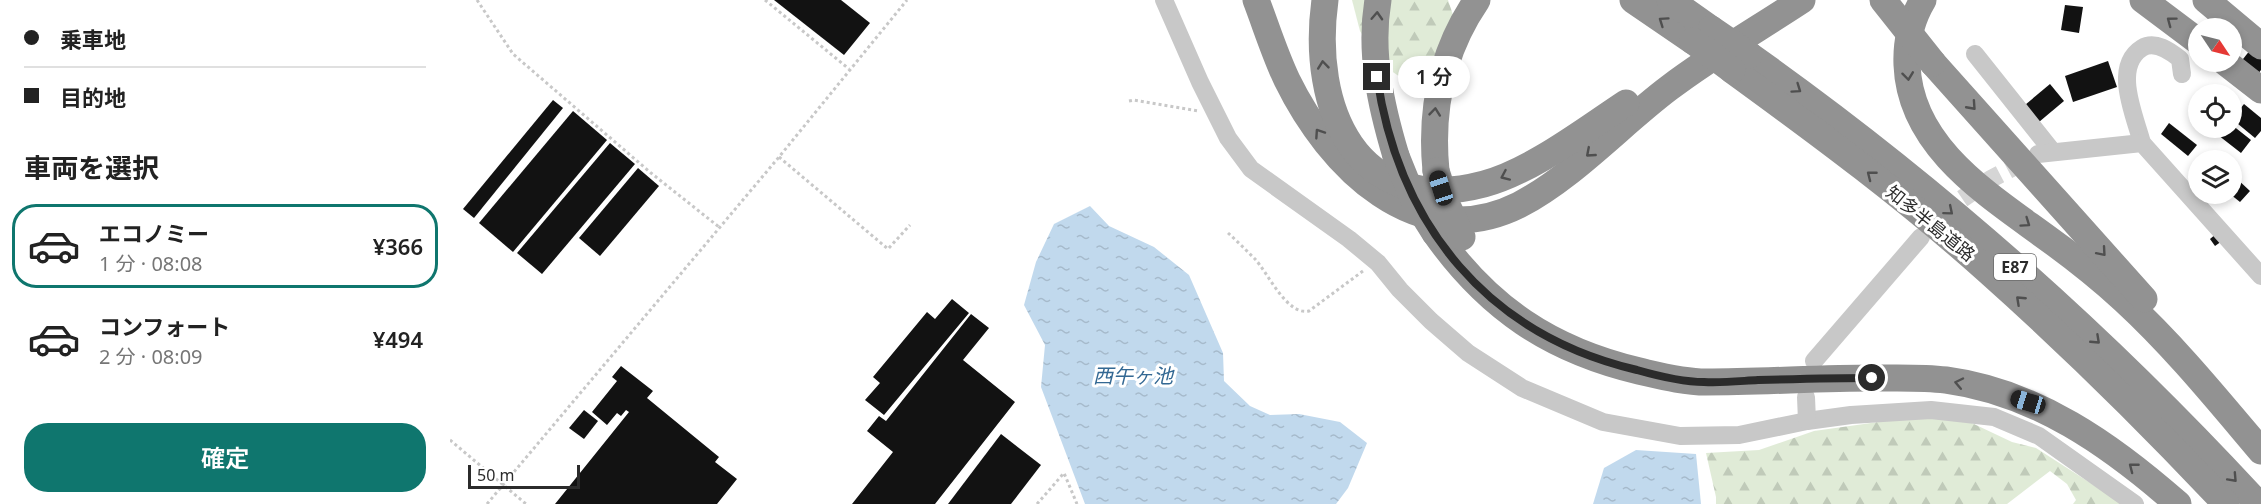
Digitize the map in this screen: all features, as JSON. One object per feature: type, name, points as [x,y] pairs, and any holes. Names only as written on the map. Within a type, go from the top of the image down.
[{"type":"highway","points":[[1256,0],[1287,80],[1319,133],[1342,162],[1364,183],[1387,198],[1412,210],[1441,219],[1478,219],[1519,204],[1573,168],[1671,86],[1745,52],[1802,0]]},
{"type":"highway","points":[[1325,0],[1322,60],[1330,104],[1336,121],[1357,153],[1383,175],[1415,189],[1450,190],[1506,176],[1556,148],[1738,33],[1745,52]]},
{"type":"highway","points":[[1378,0],[1377,77],[1383,112],[1396,156],[1413,198],[1449,253],[1487,295],[1542,334],[1574,351],[1616,365],[1660,376],[1703,382],[1909,378],[1947,380],[1984,388],[2028,402],[2061,417],[2112,450],[2178,504]]},
{"type":"highway","points":[[1477,0],[1458,31],[1443,69],[1435,110],[1436,171],[1446,205],[1462,237],[1485,271],[1508,293],[1536,316],[1616,365]]},
{"type":"highway","name":"知多半島道路","points":[[1633,0],[1702,35],[1745,52],[1806,96],[1899,169],[2054,300],[2163,405],[2258,504]]},
{"type":"highway","name":"知多半島道路","points":[[1670,0],[1702,35]]},
{"type":"highway","points":[[1883,0],[1933,63],[2193,354],[2261,435]]},
{"type":"highway","points":[[1923,0],[1911,23],[1906,51],[1907,78],[1922,122],[1935,142],[1980,189],[2086,268],[2123,299],[2161,337],[2261,451]]},
{"type":"highway","points":[[2143,0],[2188,34]]},
{"type":"highway","points":[[2206,0],[2261,46]]},
{"type":"highway","name":"知多半島道路","points":[[1745,52],[1821,135],[1988,270],[2122,395],[2226,504]]},
{"type":"highway","points":[[2238,72],[2261,90]]},
{"type":"street","points":[[1164,0],[1228,138],[1251,169],[1318,215],[1375,260],[1431,321],[1468,353],[1522,388],[1603,422],[1680,436],[1739,435],[1807,421],[1851,415],[1931,410],[1994,417],[2040,436],[2135,504]]},
{"type":"street","points":[[2182,74],[2180,59],[2170,51],[2157,46],[2145,46],[2134,54],[2126,68],[2126,81],[2142,143],[2261,276]]},
{"type":"street","points":[[1975,54],[2045,153],[2142,143]]},
{"type":"street","points":[[1814,361],[1921,237]]},
{"type":"street","points":[[1806,397],[1807,421]]},
{"type":"path","points":[[477,0],[513,54],[651,173],[719,227]]},
{"type":"path","points":[[765,0],[849,69]]},
{"type":"path","points":[[487,504],[908,0]]},
{"type":"path","points":[[1129,101],[1204,113],[1214,110]]},
{"type":"path","points":[[779,157],[888,249],[910,225]]},
{"type":"path","points":[[1228,233],[1256,260],[1283,297],[1303,312],[1309,311],[1335,293],[1375,260]]},
{"type":"path","points":[[450,440],[526,504]]},
{"type":"path","points":[[1037,504],[1064,473],[1077,504]]},
{"type":"green space","points":[[1352,0],[1448,0],[1456,24],[1429,83],[1409,83],[1381,64],[1360,31]]},
{"type":"green space","points":[[1957,416],[2012,442],[2036,448],[2123,504],[2073,504],[2076,500],[2067,484],[2050,471],[2007,504],[1716,504],[1706,453],[1759,450],[1814,431],[1912,417]]},
{"type":"water","name":"西午ヶ池","points":[[1090,206],[1109,226],[1154,247],[1189,275],[1223,353],[1224,381],[1250,406],[1270,415],[1299,414],[1340,422],[1367,443],[1348,488],[1336,504],[1085,504],[1041,387],[1045,345],[1024,305],[1036,262],[1054,224]]},
{"type":"water","points":[[1636,450],[1696,454],[1701,504],[1593,504],[1604,468]]},
{"type":"building","points":[[774,0],[841,0],[870,23],[844,55]]},
{"type":"building","points":[[2065,5],[2083,7],[2079,33],[2061,30]]},
{"type":"building","points":[[2261,36],[2261,70],[2246,90],[2242,84],[2238,84],[2229,77],[2233,72],[2242,72],[2242,60]]},
{"type":"building","points":[[2108,61],[2117,87],[2073,102],[2065,76]]},
{"type":"building","points":[[2050,84],[2064,101],[2039,122],[2025,105]]},
{"type":"building","points":[[553,100],[563,108],[474,218],[463,209]]},
{"type":"building","points":[[2244,104],[2261,118],[2261,131],[2255,138],[2242,127]]},
{"type":"building","points":[[573,111],[607,140],[513,252],[479,223]]},
{"type":"building","points":[[2169,123],[2197,145],[2193,150],[2188,150],[2188,156],[2161,134]]},
{"type":"building","points":[[2242,133],[2251,140],[2242,152],[2222,138],[2242,138]]},
{"type":"building","points":[[610,143],[635,164],[542,274],[517,253]]},
{"type":"building","points":[[638,168],[659,186],[600,256],[579,238]]},
{"type":"building","points":[[2242,184],[2250,191],[2242,200]]},
{"type":"building","points":[[2216,234],[2222,241],[2215,246],[2210,239]]},
{"type":"building","points":[[952,299],[969,313],[884,415],[865,400],[880,383],[873,377],[927,312],[935,319]]},
{"type":"building","points":[[971,314],[989,328],[963,360],[1015,402],[935,504],[852,504],[893,452],[867,431],[879,416],[886,421]]},
{"type":"building","points":[[621,366],[653,391],[647,398],[719,457],[715,462],[737,479],[717,504],[555,504],[629,412],[626,410],[621,416],[617,413],[607,425],[592,412],[617,381],[612,377]]},
{"type":"building","points":[[584,410],[598,421],[584,439],[569,428]]},
{"type":"building","points":[[1001,434],[1041,465],[1011,504],[948,504]]},
{"type":"tunnel","points":[[1940,214],[1991,179],[2031,158]]},
{"type":"route","points":[[1377,77],[1383,112],[1396,156],[1413,198],[1434,233],[1487,295],[1542,334],[1574,351],[1616,365],[1660,376],[1703,382],[1872,378]]}]
